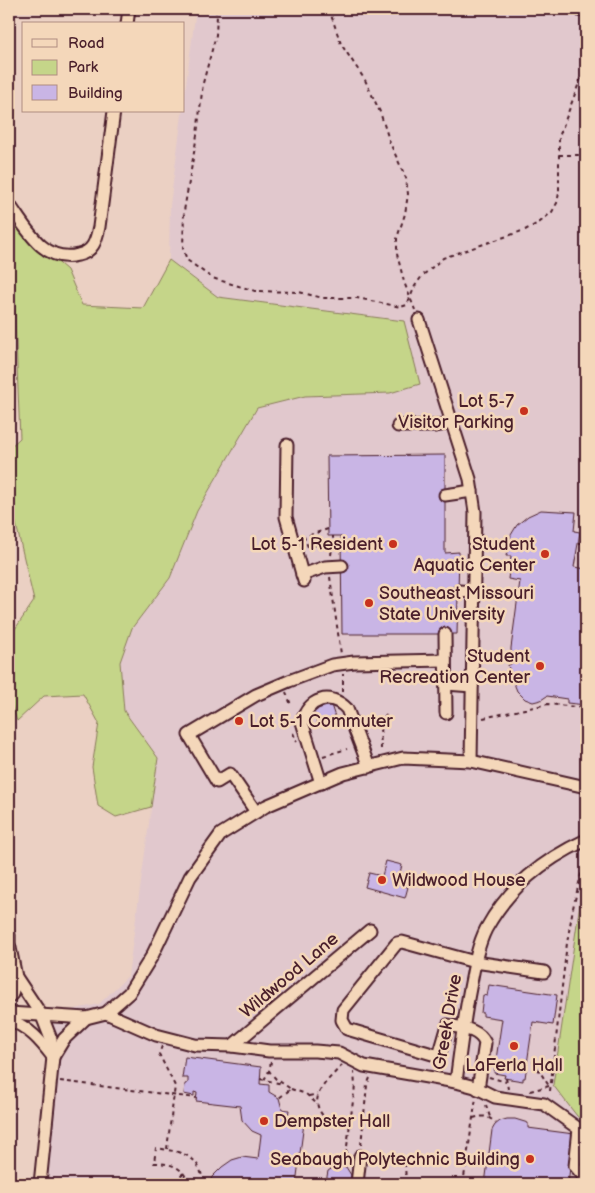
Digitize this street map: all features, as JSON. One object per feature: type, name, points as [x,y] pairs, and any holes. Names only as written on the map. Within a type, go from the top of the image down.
[{"type":"street","points":[[127,22],[129,9]]},
{"type":"street","points":[[9,204],[37,243],[53,255],[68,258],[85,254],[95,244],[99,227],[114,112]]},
{"type":"street","points":[[419,320],[470,479],[472,491],[474,512],[472,761]]},
{"type":"street","points":[[398,426],[434,426],[452,423]]},
{"type":"street","points":[[288,445],[286,517],[303,578],[336,567]]},
{"type":"street","points":[[445,495],[472,491]]},
{"type":"street","points":[[458,591],[474,592]]},
{"type":"street","points":[[445,634],[446,713]]},
{"type":"street","points":[[256,812],[230,774],[217,782],[188,735],[256,695],[332,665],[354,662],[446,660]]},
{"type":"street","points":[[446,684],[472,686]]},
{"type":"street","points":[[321,782],[302,722],[304,714],[313,703],[333,700],[341,703],[347,709],[369,767]]},
{"type":"street","points":[[9,1013],[86,1018],[106,1013],[129,993],[152,956],[190,877],[221,834],[266,806],[321,782],[343,774],[404,758],[472,761],[586,787]]},
{"type":"street","name":"Greek Drive","points":[[106,1013],[156,1035],[194,1046],[232,1046],[270,1051],[339,1053],[364,1066],[456,1082],[463,1028],[475,962],[486,930],[512,893],[528,875],[561,852],[586,840]]},
{"type":"street","name":"Wildwood Lane","points":[[232,1046],[370,930]]},
{"type":"street","points":[[9,935],[16,977],[42,1016],[51,1038],[52,1057],[40,1184]]},
{"type":"street","points":[[480,1094],[485,1043],[482,1036],[476,1032],[448,1025],[439,1056],[347,1029],[342,1020],[343,1010],[397,943],[402,942],[475,962],[544,972]]},
{"type":"street","points":[[9,997],[12,994],[16,977]]},
{"type":"street","points":[[52,1057],[64,1039],[86,1018]]},
{"type":"street","points":[[9,1019],[26,1028],[40,1040],[52,1057]]},
{"type":"street","points":[[456,1082],[480,1094],[544,1104],[582,1130],[575,1166],[586,1179]]},
{"type":"street","points":[[357,1184],[360,1156]]},
{"type":"path","points":[[215,9],[217,15],[216,35],[203,83],[197,135],[184,211],[183,249],[187,260],[212,278],[255,291],[299,292],[323,298],[357,298],[401,307],[407,305],[415,286],[422,276],[443,258],[525,230],[540,222],[552,212],[557,203],[559,193],[559,137],[582,75],[586,71]]},
{"type":"path","points":[[329,9],[341,44],[365,80],[380,112],[390,143],[406,178],[408,194],[405,214],[397,238],[397,254],[404,282],[419,320]]},
{"type":"path","points":[[554,9],[586,19]]},
{"type":"path","points":[[559,155],[586,155]]},
{"type":"path","points":[[328,529],[304,537],[308,547],[333,540]]},
{"type":"path","points":[[333,536],[336,567],[332,593],[344,681],[343,692]]},
{"type":"path","points":[[579,543],[586,543]]},
{"type":"path","points":[[480,718],[548,704],[586,708]]},
{"type":"path","points":[[381,749],[380,724],[387,714]]},
{"type":"path","points":[[322,756],[347,749]]},
{"type":"path","points":[[550,1091],[549,1086],[571,917],[586,854]]},
{"type":"path","points":[[162,1045],[159,1054],[175,1086],[167,1149]]},
{"type":"path","points":[[275,1059],[272,1059],[269,1071],[262,1080],[285,1085],[309,1096],[314,1100],[325,1118],[351,1119]]},
{"type":"path","points":[[340,1060],[347,1065]]},
{"type":"path","points":[[533,1061],[549,1086]]},
{"type":"path","points":[[539,1071],[552,1062]]},
{"type":"path","points":[[318,1107],[318,1094],[344,1063]]},
{"type":"path","points":[[269,1071],[285,1085]]},
{"type":"path","points":[[346,1154],[355,1086],[354,1072]]},
{"type":"path","points":[[487,1076],[506,1080],[509,1093]]},
{"type":"path","points":[[360,1156],[367,1085],[371,1077]]},
{"type":"path","points":[[58,1080],[196,1098]]},
{"type":"path","points":[[526,1092],[549,1086]]},
{"type":"path","points":[[279,1098],[291,1088]]},
{"type":"path","points":[[309,1096],[318,1094]]},
{"type":"path","points":[[463,1184],[476,1096],[480,1094]]},
{"type":"path","points":[[486,1102],[490,1117],[496,1124]]},
{"type":"path","points":[[473,1118],[483,1115],[490,1117]]},
{"type":"path","points":[[188,1184],[184,1172],[175,1166],[154,1163],[156,1148],[183,1153],[194,1159],[201,1174],[203,1184]]},
{"type":"path","points":[[405,1163],[406,1184]]},
{"type":"path","points":[[167,1184],[184,1172]]},
{"type":"shaded area","name":"Southeast Missouri State University","points":[[196,9],[586,9],[586,1184],[40,1184],[51,1039],[42,1016],[99,1004],[128,976],[158,758],[124,711],[120,662],[132,628],[170,578],[197,511],[257,408],[305,396],[390,393],[404,321],[218,297],[169,260],[170,205],[182,112],[185,112],[185,92]]},
{"type":"green space","points":[[9,220],[67,270],[82,305],[143,308],[169,260],[218,297],[404,321],[420,384],[390,393],[305,396],[257,408],[197,511],[170,578],[132,628],[120,662],[124,711],[158,758],[151,807],[116,817],[98,806],[92,767],[99,723],[83,694],[44,696],[17,721],[9,698],[9,635],[34,601],[9,494],[9,448],[20,438],[14,293],[9,291]]},
{"type":"green space","points":[[581,897],[586,897],[586,1123],[577,1116],[553,1085]]},
{"type":"building","name":"Lot 5-1 Resident","points":[[445,455],[445,553],[459,552],[457,634],[342,634],[341,536],[328,536],[327,456]]},
{"type":"building","points":[[541,510],[576,512],[574,531],[580,532],[574,567],[586,569],[586,705],[567,703],[567,699],[547,696],[533,702],[525,699],[517,691],[508,665],[511,664],[511,648],[520,581],[508,579],[511,556],[506,556],[511,535],[517,525],[528,516]]},
{"type":"building","points":[[331,705],[336,720],[318,725],[313,710]]},
{"type":"building","name":"Wildwood House","points":[[386,861],[402,865],[397,884],[408,887],[405,898],[365,887],[369,873],[382,876]]},
{"type":"building","name":"LaFerla Hall","points":[[489,985],[557,995],[553,1025],[533,1022],[523,1081],[504,1078],[505,1075],[494,1073],[502,1019],[483,1016],[483,1013],[481,1013],[483,995],[487,996]]},
{"type":"building","name":"Dempster Hall","points":[[185,1057],[261,1067],[260,1084],[269,1085],[269,1092],[279,1098],[282,1109],[289,1110],[287,1121],[304,1123],[296,1184],[209,1184],[212,1177],[232,1160],[242,1157],[258,1159],[261,1135],[252,1131],[242,1120],[240,1106],[196,1101],[197,1093],[194,1092],[194,1096],[184,1094],[185,1084],[188,1083],[188,1078],[182,1078]]},
{"type":"building","name":"Seabaugh Polytechnic Building","points":[[507,1119],[528,1123],[528,1128],[574,1134],[568,1184],[485,1184],[492,1130],[500,1121]]},
{"type":"building","points":[[336,1166],[346,1167],[351,1175],[350,1184],[328,1184],[326,1182],[328,1171]]},
{"type":"place","name":"Lot 5-7 Visitor Parking","points":[[524,411]]},
{"type":"place","name":"Lot 5-1 Resident","points":[[393,544]]},
{"type":"place","name":"Student Aquatic Center","points":[[545,554]]},
{"type":"place","name":"Southeast Missouri State University","points":[[369,603]]},
{"type":"place","name":"Student Recreation Center","points":[[540,666]]},
{"type":"place","name":"Lot 5-1 Commuter","points":[[239,721]]},
{"type":"place","name":"Wildwood House","points":[[382,880]]},
{"type":"place","name":"LaFerla Hall","points":[[514,1046]]},
{"type":"place","name":"Dempster Hall","points":[[264,1121]]},
{"type":"place","name":"Seabaugh Polytechnic Building","points":[[530,1159]]}]
